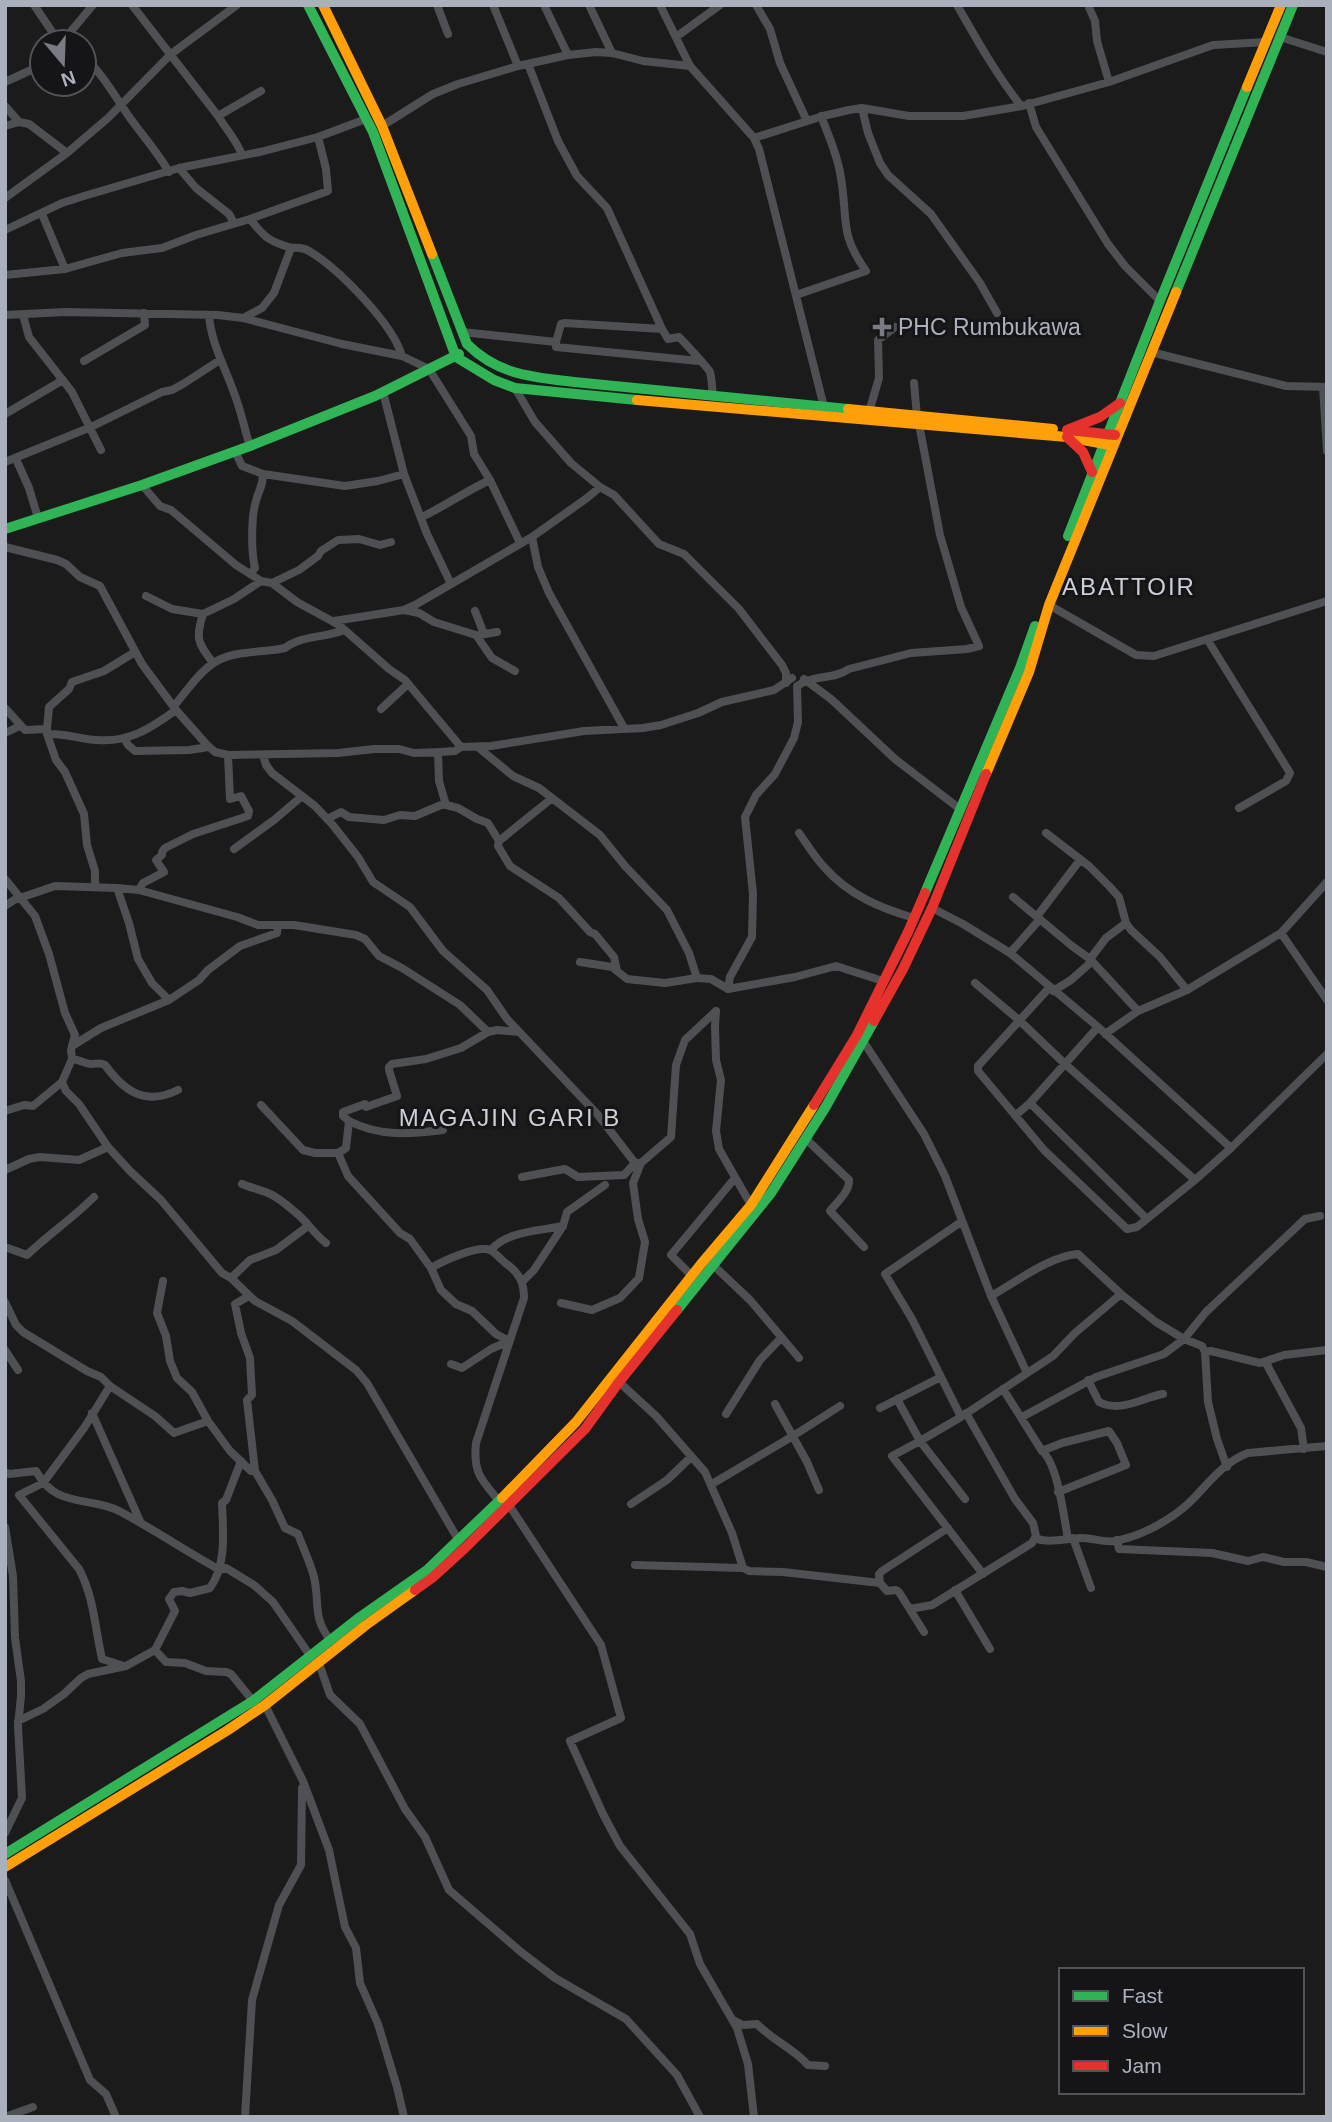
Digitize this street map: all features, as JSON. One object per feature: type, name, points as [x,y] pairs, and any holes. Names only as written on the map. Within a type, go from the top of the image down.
[{"type":"main road","points":[[323,5],[383,126],[467,344],[487,362],[520,375],[869,412],[918,420]]},
{"type":"main road","points":[[536,1471],[751,1205],[857,1035],[914,918],[1020,668],[1092,472],[1111,439],[1120,403],[1160,300],[1281,5]]},
{"type":"main road","points":[[5,1867],[9,1853],[253,1701],[432,1578],[536,1471],[585,1429],[619,1382],[771,1193],[863,1041],[903,969],[932,908],[1030,672],[1049,605],[1111,439],[1151,352],[1293,5]]},
{"type":"main road","points":[[311,6],[373,132],[456,357],[494,380],[515,388],[567,394],[918,420],[1111,439]]},
{"type":"main road","points":[[5,529],[142,485],[250,446],[383,392],[456,357],[467,344]]},
{"type":"main road","points":[[1067,434],[1120,403]]},
{"type":"main road","points":[[1067,434],[1083,452],[1092,472]]},
{"type":"main road","points":[[9,1853],[206,1744],[265,1704],[315,1660],[331,1641],[426,1570],[504,1503]]},
{"type":"street","points":[[34,5],[50,28]]},
{"type":"street","points":[[72,28],[93,5]]},
{"type":"street","points":[[132,5],[218,116],[242,155]]},
{"type":"street","points":[[5,198],[67,153],[108,118],[170,54],[237,5]]},
{"type":"street","points":[[437,5],[448,34]]},
{"type":"street","points":[[493,5],[518,66]]},
{"type":"street","points":[[544,5],[568,55]]},
{"type":"street","points":[[589,5],[612,53]]},
{"type":"street","points":[[660,5],[690,66],[754,138],[759,149],[824,407]]},
{"type":"street","points":[[676,37],[720,5]]},
{"type":"street","points":[[756,5],[770,29],[780,62],[807,121]]},
{"type":"street","points":[[957,5],[989,61],[1025,104],[1036,127],[1108,244],[1125,266],[1160,300]]},
{"type":"street","points":[[1088,5],[1095,21],[1097,41],[1109,82]]},
{"type":"street","points":[[1280,37],[1327,52]]},
{"type":"street","points":[[754,138],[821,117],[862,108],[908,117],[963,116],[1025,104],[1109,82],[1213,45],[1266,42]]},
{"type":"street","points":[[383,126],[406,109],[458,84],[518,66],[568,55],[612,53],[643,61],[690,66]]},
{"type":"street","points":[[528,64],[558,141],[577,176],[607,208],[662,330],[668,339],[679,337],[710,371],[713,396]]},
{"type":"street","points":[[5,82],[28,71]]},
{"type":"street","points":[[98,74],[169,172]]},
{"type":"street","points":[[218,116],[261,91]]},
{"type":"street","points":[[5,106],[19,122]]},
{"type":"street","points":[[862,108],[880,163],[888,175],[930,214],[997,313]]},
{"type":"street","points":[[796,295],[866,271],[855,256],[847,234],[839,166],[821,117]]},
{"type":"street","points":[[5,230],[84,195],[179,169],[318,137],[366,119]]},
{"type":"street","points":[[5,126],[19,122],[29,124],[67,153]]},
{"type":"street","points":[[5,275],[65,269],[122,253],[162,248],[196,234],[250,219],[328,191],[318,137]]},
{"type":"street","points":[[179,169],[201,192],[229,214],[234,223]]},
{"type":"street","points":[[42,214],[65,269]]},
{"type":"street","points":[[250,219],[263,236],[291,248],[307,250],[352,287],[389,330],[398,343],[401,356]]},
{"type":"street","points":[[243,318],[262,309],[274,293],[291,248]]},
{"type":"street","points":[[5,315],[66,312],[243,318],[342,344],[401,356],[429,369],[471,436],[474,454],[490,480],[520,544]]},
{"type":"street","points":[[84,361],[145,325],[144,313]]},
{"type":"street","points":[[23,315],[29,337],[63,380],[91,427],[101,450]]},
{"type":"street","points":[[209,315],[213,338],[240,409],[250,446]]},
{"type":"street","points":[[662,330],[565,323],[561,324],[556,347],[699,361]]},
{"type":"street","points":[[869,412],[878,378],[877,340],[895,327]]},
{"type":"street","points":[[462,332],[556,342]]},
{"type":"street","points":[[1151,352],[1286,386],[1325,387],[1327,451]]},
{"type":"street","points":[[5,462],[91,427],[162,392],[172,390],[220,360]]},
{"type":"street","points":[[5,414],[63,380]]},
{"type":"street","points":[[5,547],[57,560],[66,564],[80,577],[100,586],[142,664],[175,708],[209,747],[228,755],[338,753],[374,749],[398,749],[414,753],[455,751],[461,747],[479,748],[584,731],[661,725],[722,702],[774,690],[788,678],[807,680],[842,674],[849,669],[911,653],[979,646],[961,607],[940,535],[918,420],[914,383]]},
{"type":"street","points":[[515,388],[548,438],[571,463],[614,495],[659,544],[684,554],[711,580],[756,628],[788,678]]},
{"type":"street","points":[[383,392],[404,474],[451,584]]},
{"type":"street","points":[[235,451],[242,466],[263,474],[345,486],[404,474]]},
{"type":"street","points":[[16,459],[38,518]]},
{"type":"street","points":[[250,574],[255,568],[252,544],[254,504],[263,488],[263,474]]},
{"type":"street","points":[[422,517],[448,504],[463,492],[490,480]]},
{"type":"street","points":[[142,485],[160,506],[172,510],[236,565],[261,581],[272,583],[297,602],[334,621],[408,684],[461,747]]},
{"type":"street","points":[[334,621],[404,610],[532,537],[600,487]]},
{"type":"street","points":[[532,537],[538,567],[549,593],[624,728]]},
{"type":"street","points":[[272,583],[299,570],[338,540],[359,539],[380,545],[391,542]]},
{"type":"street","points":[[146,596],[172,609],[203,614],[234,599],[261,581]]},
{"type":"street","points":[[1049,605],[1136,655],[1154,656],[1327,601]]},
{"type":"street","points":[[404,610],[419,613],[433,622],[480,634],[497,632]]},
{"type":"street","points":[[475,611],[480,634],[492,658],[515,671]]},
{"type":"street","points":[[203,614],[197,636],[199,644],[213,663]]},
{"type":"street","points":[[5,708],[25,730],[96,740],[125,739],[141,734],[175,708],[213,663],[236,654],[285,648],[301,640],[344,630]]},
{"type":"street","points":[[1207,639],[1290,773],[1286,781],[1239,808]]},
{"type":"street","points":[[95,887],[84,814],[71,784],[56,760],[47,732],[49,707],[69,689],[72,682],[104,671],[135,652]]},
{"type":"street","points":[[807,680],[895,760],[960,809]]},
{"type":"street","points":[[728,989],[730,977],[752,937],[753,894],[745,817],[756,795],[775,774],[794,738],[798,722],[797,686],[807,680]]},
{"type":"street","points":[[381,709],[408,684]]},
{"type":"street","points":[[5,733],[20,726]]},
{"type":"street","points":[[125,739],[135,751],[209,747]]},
{"type":"street","points":[[479,748],[513,776],[539,788],[600,835],[667,910],[689,953],[697,978]]},
{"type":"street","points":[[438,752],[439,781],[446,805]]},
{"type":"street","points":[[139,890],[143,883],[164,872],[156,860],[165,848],[193,834],[248,816],[249,811],[241,796],[230,799],[228,755]]},
{"type":"street","points":[[263,755],[272,773],[315,806],[327,819],[358,857],[373,882],[410,907],[443,951],[487,990],[519,1032],[598,1115],[638,1163]]},
{"type":"street","points":[[234,849],[301,797]]},
{"type":"street","points":[[499,841],[551,799]]},
{"type":"street","points":[[327,819],[341,811],[349,817],[384,820],[400,815],[415,816],[446,805],[488,823],[510,866],[559,898],[614,957],[617,971]]},
{"type":"street","points":[[799,833],[824,868],[851,892],[884,909],[914,918]]},
{"type":"street","points":[[1046,833],[1099,876],[1119,897],[1126,923],[1131,930],[1160,957],[1187,990]]},
{"type":"street","points":[[1010,953],[1029,934],[1040,919],[1038,915],[1080,860]]},
{"type":"street","points":[[5,879],[35,916],[62,1003],[75,1035],[72,1059],[62,1082],[33,1106],[24,1105],[5,1111]]},
{"type":"street","points":[[1105,1034],[1138,1011],[1187,990],[1282,933],[1327,883]]},
{"type":"street","points":[[5,906],[14,900],[55,886],[117,888],[139,890],[258,925],[294,925],[343,932],[365,939],[379,956],[460,1004],[488,1032]]},
{"type":"street","points":[[117,888],[138,960],[152,984],[169,1000]]},
{"type":"street","points":[[1013,897],[1090,959],[1138,1011]]},
{"type":"street","points":[[932,908],[1010,953],[1098,1027],[1231,1147]]},
{"type":"street","points":[[1126,923],[1106,938],[1089,964],[1071,980],[1051,989],[978,1066],[984,1080],[1044,1150],[1121,1226],[1127,1229],[1136,1227],[1195,1180],[1327,1054]]},
{"type":"street","points":[[72,1046],[101,1028],[169,1000],[199,980],[240,946],[277,933],[278,925]]},
{"type":"street","points":[[1282,933],[1327,1000]]},
{"type":"street","points":[[580,962],[612,967],[628,979],[665,984],[697,978],[710,979],[728,989],[795,977],[836,966],[883,981]]},
{"type":"street","points":[[975,984],[1020,1021],[1195,1180]]},
{"type":"street","points":[[522,1177],[565,1169],[578,1177],[624,1175],[671,1137],[676,1065],[685,1040],[716,1011],[716,1060],[721,1080],[716,1131],[719,1149],[751,1205]]},
{"type":"street","points":[[1016,1115],[1098,1027]]},
{"type":"street","points":[[443,1130],[377,1133],[349,1121],[343,1112],[397,1096],[389,1070],[392,1064],[426,1059],[461,1048],[488,1032],[519,1032]]},
{"type":"street","points":[[863,1041],[924,1133],[945,1176],[990,1296],[1027,1373]]},
{"type":"street","points":[[72,1059],[106,1065],[113,1075],[141,1097],[155,1097],[178,1090]]},
{"type":"street","points":[[62,1082],[108,1147],[161,1200],[222,1273],[232,1278],[255,1301],[292,1321],[356,1370],[459,1541]]},
{"type":"street","points":[[1030,1102],[1147,1219]]},
{"type":"street","points":[[261,1105],[303,1150],[314,1153],[338,1153],[346,1148],[349,1121]]},
{"type":"street","points":[[806,1139],[849,1180],[850,1185],[831,1212],[864,1247]]},
{"type":"street","points":[[5,1170],[40,1157],[79,1160],[108,1147]]},
{"type":"street","points":[[338,1153],[348,1176],[400,1233],[410,1239],[431,1268],[441,1290],[456,1304],[472,1311],[496,1334],[509,1342]]},
{"type":"street","points":[[561,1303],[592,1310],[620,1297],[639,1278],[645,1242],[638,1219],[633,1183],[638,1163]]},
{"type":"street","points":[[692,1276],[671,1255],[735,1178]]},
{"type":"street","points":[[242,1184],[280,1200],[299,1214],[326,1243]]},
{"type":"street","points":[[522,1282],[563,1226],[567,1212],[605,1185]]},
{"type":"street","points":[[5,1247],[27,1255],[71,1220],[94,1197]]},
{"type":"street","points":[[1022,1417],[1088,1380],[1164,1354],[1184,1339],[1206,1312],[1306,1219],[1320,1216]]},
{"type":"street","points":[[910,1609],[932,1605],[1032,1543],[1035,1538],[1033,1523],[1015,1499],[941,1377],[912,1319],[885,1274],[961,1222]]},
{"type":"street","points":[[232,1278],[250,1261],[276,1250],[308,1226]]},
{"type":"street","points":[[491,1250],[498,1242],[509,1237],[563,1226]]},
{"type":"street","points":[[431,1268],[453,1258],[491,1250],[516,1271],[524,1286],[524,1298],[476,1443],[474,1464],[481,1479],[504,1503],[601,1645],[621,1718],[570,1741],[616,1839],[690,1934],[700,1964],[737,2028],[748,2064],[754,2117]]},
{"type":"street","points":[[990,1296],[1055,1259],[1078,1254],[1156,1322],[1184,1339],[1202,1346],[1205,1352],[1208,1402],[1227,1467]]},
{"type":"street","points":[[713,1265],[750,1300],[799,1358]]},
{"type":"street","points":[[163,1282],[157,1313],[177,1378],[191,1392],[230,1451],[251,1471],[255,1471]]},
{"type":"street","points":[[983,1574],[893,1458],[894,1454],[964,1415],[1053,1356],[1075,1333],[1121,1294]]},
{"type":"street","points":[[249,1296],[235,1304],[250,1358],[252,1395],[247,1400],[255,1471],[285,1528],[298,1534],[314,1578],[317,1615],[322,1629],[331,1641]]},
{"type":"street","points":[[5,1302],[16,1325],[23,1332],[101,1377],[174,1433],[208,1421]]},
{"type":"street","points":[[726,1414],[760,1360],[781,1338]]},
{"type":"street","points":[[451,1364],[462,1368],[491,1349],[509,1342]]},
{"type":"street","points":[[5,1350],[18,1370]]},
{"type":"street","points":[[1205,1352],[1211,1351],[1260,1363],[1284,1355],[1327,1350]]},
{"type":"street","points":[[1269,1360],[1267,1365],[1301,1428],[1304,1449]]},
{"type":"street","points":[[880,1408],[941,1377]]},
{"type":"street","points":[[1088,1380],[1099,1402],[1111,1408],[1163,1394]]},
{"type":"street","points":[[619,1382],[656,1416],[705,1472],[732,1533],[743,1568]]},
{"type":"street","points":[[110,1385],[84,1428],[43,1483],[19,1495],[79,1569],[86,1582],[94,1608],[93,1619],[102,1659],[126,1666]]},
{"type":"street","points":[[1003,1389],[1042,1451],[1048,1456],[1071,1538],[1091,1588]]},
{"type":"street","points":[[897,1399],[920,1441],[965,1499]]},
{"type":"street","points":[[775,1404],[819,1490]]},
{"type":"street","points":[[712,1485],[840,1406]]},
{"type":"street","points":[[92,1413],[140,1521]]},
{"type":"street","points":[[1042,1451],[1109,1430],[1126,1465],[1058,1492]]},
{"type":"street","points":[[1035,1538],[1046,1542],[1071,1538],[1117,1540],[1165,1521],[1238,1457],[1248,1453],[1327,1446]]},
{"type":"street","points":[[632,1504],[667,1480],[691,1457]]},
{"type":"street","points":[[18,1721],[43,1709],[88,1674],[126,1666],[155,1650],[175,1611],[169,1598],[174,1592],[190,1593],[210,1588],[220,1570],[222,1503],[226,1500],[241,1461]]},
{"type":"street","points":[[5,1472],[9,1474],[36,1471],[43,1483],[57,1494],[121,1511],[191,1555],[220,1570],[226,1568],[254,1585],[273,1602],[315,1660],[330,1695],[360,1724],[405,1809],[425,1837],[449,1890],[555,1978],[626,2019],[677,2075],[700,2117]]},
{"type":"street","points":[[5,1527],[22,1696],[18,1721],[22,1798],[5,1833]]},
{"type":"street","points":[[924,1632],[899,1592],[887,1591],[880,1583],[879,1574],[948,1528]]},
{"type":"street","points":[[1117,1540],[1119,1549],[1212,1553],[1248,1562],[1263,1557],[1327,1567]]},
{"type":"street","points":[[635,1566],[743,1568],[749,1571],[783,1572],[880,1583]]},
{"type":"street","points":[[955,1590],[990,1648]]},
{"type":"street","points":[[155,1650],[166,1662],[185,1663],[205,1671],[231,1674],[253,1701]]},
{"type":"street","points":[[265,1704],[303,1781],[329,1850],[345,1927],[356,1948],[360,1983],[378,2024],[404,2117]]},
{"type":"street","points":[[245,2117],[252,2000],[279,1905],[301,1865],[303,1781]]},
{"type":"street","points":[[5,1880],[90,2080],[106,2094],[116,2117]]},
{"type":"street","points":[[733,2020],[743,2025],[757,2024],[774,2039],[797,2053],[808,2065],[825,2066]]},
{"type":"street","points":[[5,2117],[33,2107]]},
{"type":"traffic: fast","points":[[308,5],[373,132],[456,357],[494,380],[515,388],[637,400]]},
{"type":"traffic: fast","points":[[1176,292],[1293,5]]},
{"type":"traffic: fast","points":[[1068,536],[1247,87]]},
{"type":"traffic: fast","points":[[432,254],[467,344],[491,362],[516,373],[559,380],[848,409]]},
{"type":"traffic: fast","points":[[5,529],[142,485],[250,446],[375,396],[459,354]]},
{"type":"traffic: fast","points":[[925,893],[1020,668],[1035,626]]},
{"type":"traffic: fast","points":[[677,1310],[771,1193],[825,1108],[874,1021]]},
{"type":"traffic: fast","points":[[5,1854],[253,1701],[360,1617],[427,1570],[502,1498]]},
{"type":"traffic: slow","points":[[323,5],[382,126],[432,254]]},
{"type":"traffic: slow","points":[[1247,87],[1281,5]]},
{"type":"traffic: slow","points":[[986,774],[1029,672],[1049,605],[1176,292]]},
{"type":"traffic: slow","points":[[637,400],[1067,437],[1110,445]]},
{"type":"traffic: slow","points":[[848,409],[1053,429]]},
{"type":"traffic: slow","points":[[502,1498],[576,1422],[751,1205],[814,1105]]},
{"type":"traffic: slow","points":[[5,1867],[228,1730],[265,1705],[415,1590]]},
{"type":"traffic: jam","points":[[1067,430],[1100,417],[1120,403]]},
{"type":"traffic: jam","points":[[1069,430],[1115,435]]},
{"type":"traffic: jam","points":[[1067,437],[1083,452],[1092,472]]},
{"type":"traffic: jam","points":[[874,1021],[932,908],[986,774]]},
{"type":"traffic: jam","points":[[814,1105],[857,1035],[925,893]]},
{"type":"traffic: jam","points":[[415,1590],[465,1548],[585,1429],[677,1310]]},
{"type":"place","name":"PHC Rumbukawa","points":[[882,327]]},
{"type":"district","name":"ABATTOIR","points":[[1129,586]]},
{"type":"district","name":"MAGAJIN GARI B","points":[[510,1117]]}]
